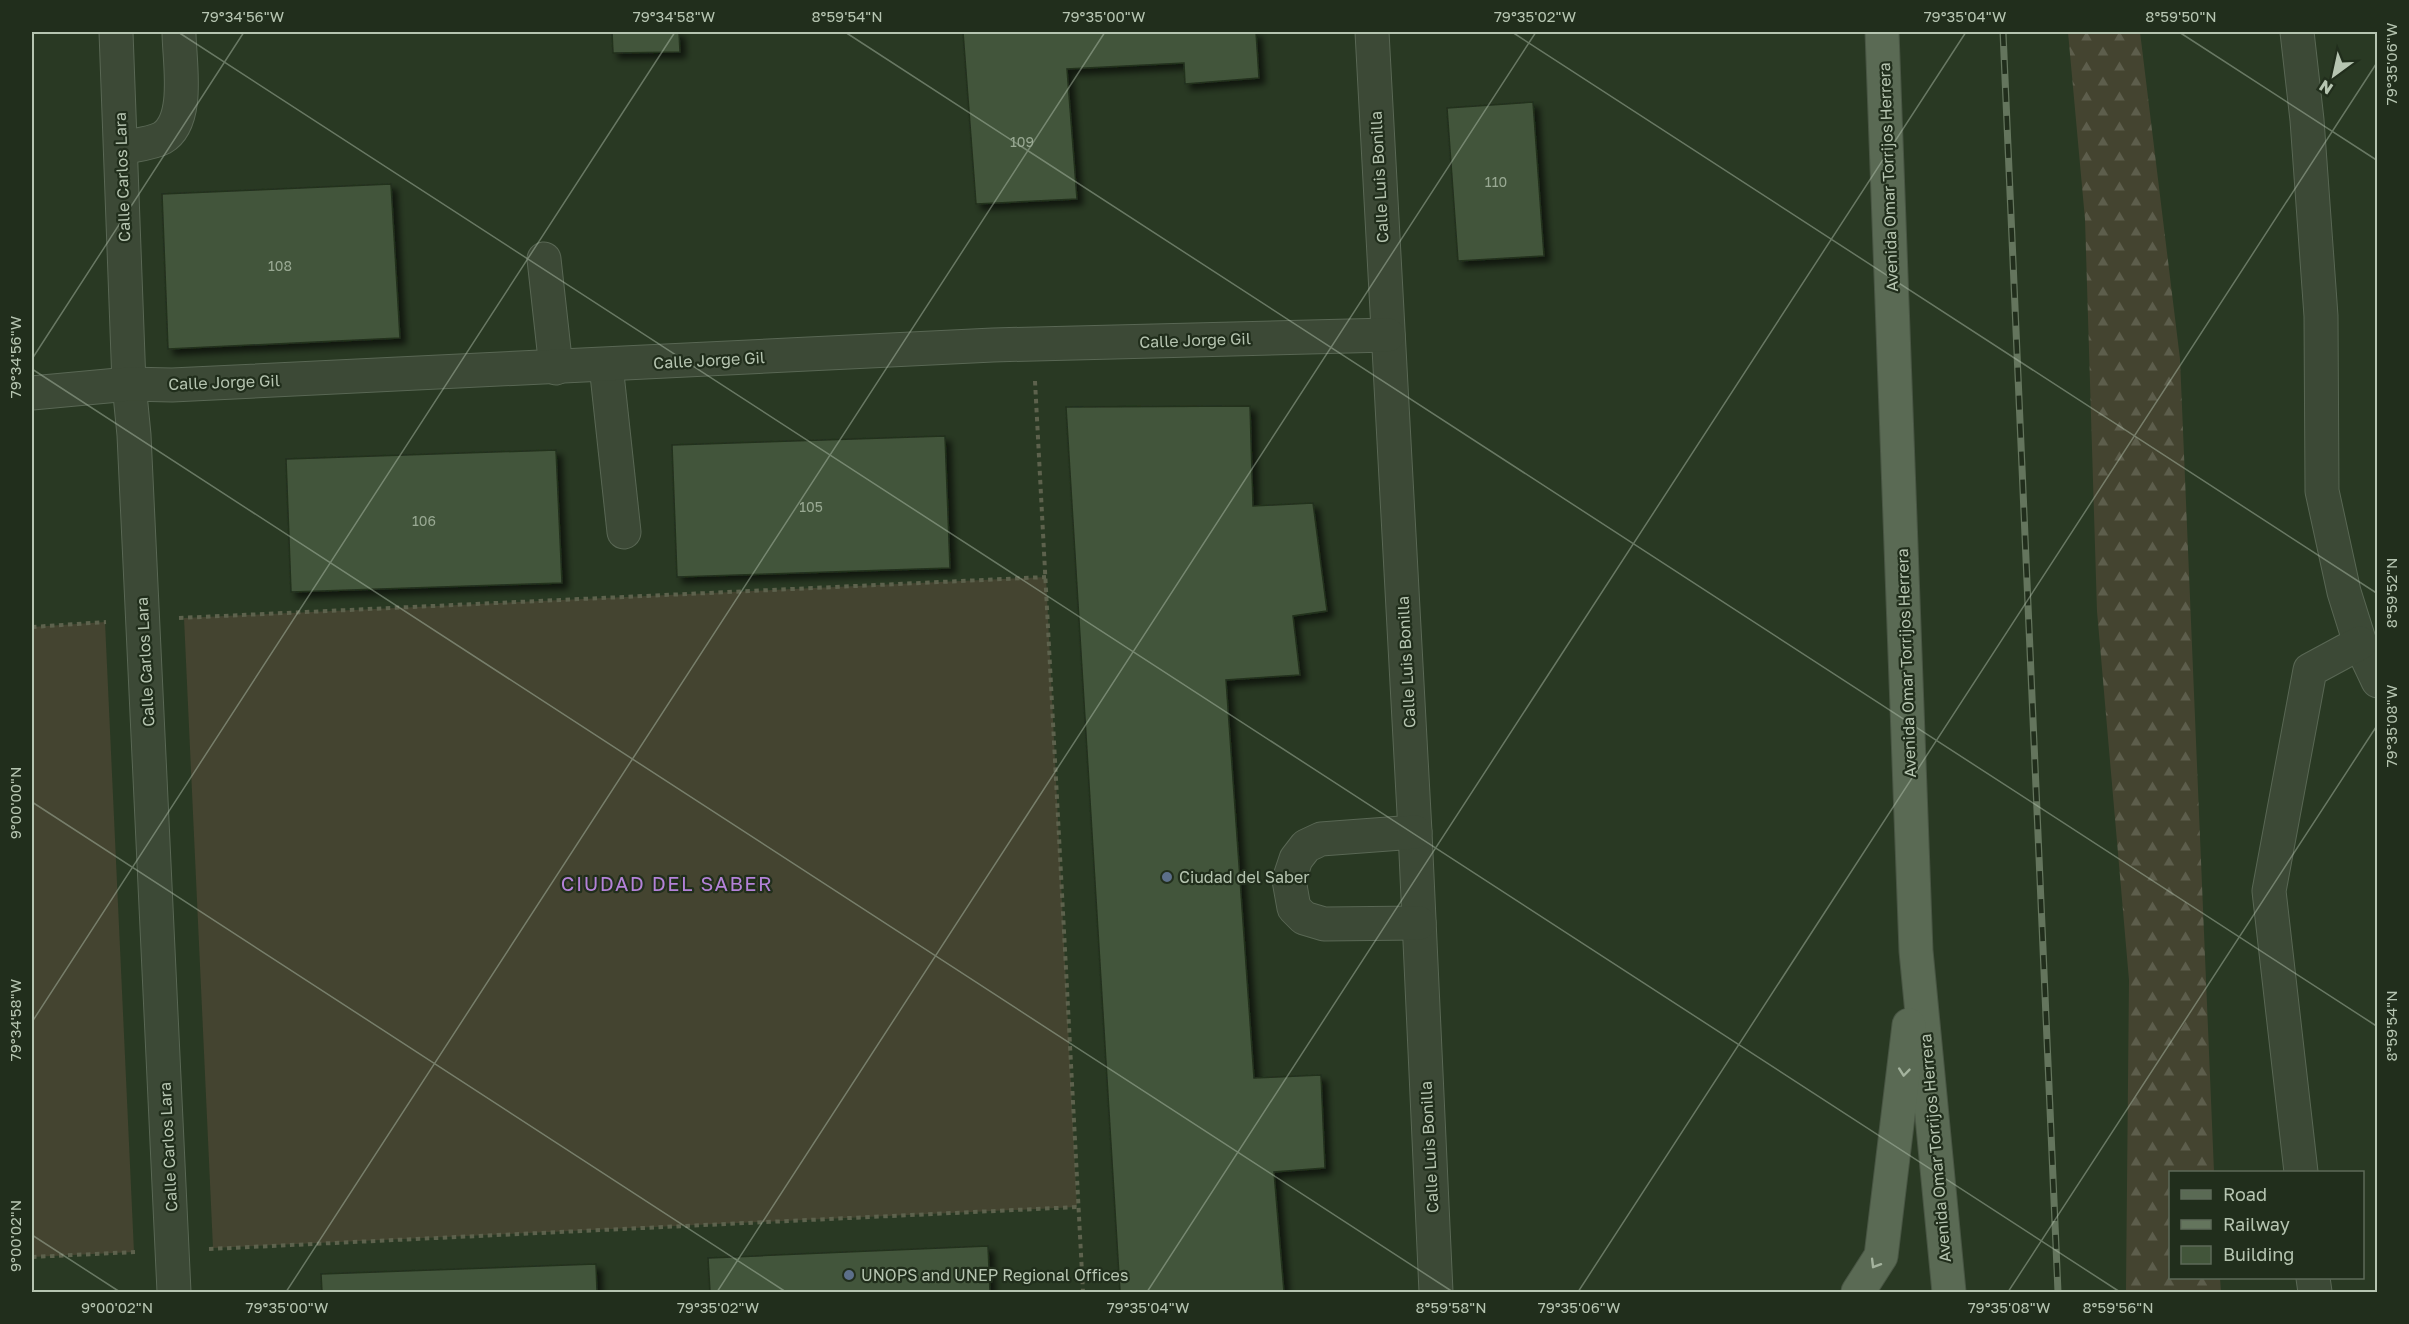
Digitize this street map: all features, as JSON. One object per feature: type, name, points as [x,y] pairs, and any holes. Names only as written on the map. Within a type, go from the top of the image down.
[{"type":"main road","name":"Avenida Omar Torrijos Herrera","points":[[1882,32],[1916,951],[1949,1293]]},
{"type":"main road","points":[[1858,1293],[1881,1256],[1901,1106],[1916,951]]},
{"type":"street","name":"Calle Carlos Lara","points":[[116,32],[129,384],[134,435],[174,1293]]},
{"type":"street","points":[[121,148],[162,138],[175,126],[181,108],[179,32]]},
{"type":"street","name":"Calle Luis Bonilla","points":[[1372,32],[1415,832],[1436,1293]]},
{"type":"street","points":[[2297,32],[2307,120],[2321,316],[2322,492],[2344,592],[2360,643],[2378,681]]},
{"type":"street","points":[[544,259],[556,368]]},
{"type":"street","name":"Calle Jorge Gil","points":[[32,393],[129,384],[172,385],[1034,345],[1388,334]]},
{"type":"street","points":[[606,365],[624,532]]},
{"type":"street","points":[[2301,1171],[2269,891],[2310,670],[2360,643]]},
{"type":"street","points":[[1415,832],[1321,839],[1306,846],[1301,852],[1296,859],[1289,880],[1294,908],[1304,918],[1324,924],[1419,923]]},
{"type":"path","points":[[1034,345],[1083,1293]]},
{"type":"path","points":[[32,627],[1046,577]]},
{"type":"path","points":[[32,1257],[1077,1207]]},
{"type":"green space","points":[[2068,32],[2140,32],[2180,359],[2214,1171],[2169,1171],[2169,1279],[2220,1279],[2221,1292],[2126,1292],[2129,980],[2097,611],[2085,219]]},
{"type":"green space","points":[[1046,577],[1077,1207],[213,1248],[184,618]]},
{"type":"green space","points":[[105,622],[134,1252],[32,1257],[32,627]]},
{"type":"building","points":[[612,32],[679,32],[680,52],[613,53]]},
{"type":"building","points":[[963,32],[1256,32],[1259,78],[1185,84],[1184,63],[1067,69],[1077,199],[976,204]]},
{"type":"building","points":[[1533,102],[1544,256],[1458,261],[1447,108]]},
{"type":"building","points":[[391,184],[400,338],[168,349],[162,194]]},
{"type":"building","name":"Ciudad del Saber","points":[[1250,406],[1253,506],[1313,503],[1327,611],[1293,616],[1300,675],[1226,680],[1254,1078],[1321,1075],[1325,1168],[1274,1172],[1284,1292],[1120,1292],[1066,407]]},
{"type":"building","points":[[945,436],[950,568],[677,577],[672,445]]},
{"type":"building","points":[[556,450],[562,583],[291,592],[286,459]]},
{"type":"building","name":"UNOPS and UNEP Regional Offices","points":[[988,1246],[990,1292],[710,1292],[708,1258]]},
{"type":"building","points":[[596,1264],[597,1292],[322,1292],[321,1274]]},
{"type":"railway","points":[[2003,32],[2058,1292]]},
{"type":"place","name":"Ciudad del Saber","points":[[1167,877]]},
{"type":"place","name":"UNOPS and UNEP Regional Offices","points":[[849,1275]]},
{"type":"district","name":"CIUDAD DEL SABER","points":[[667,884]]}]
